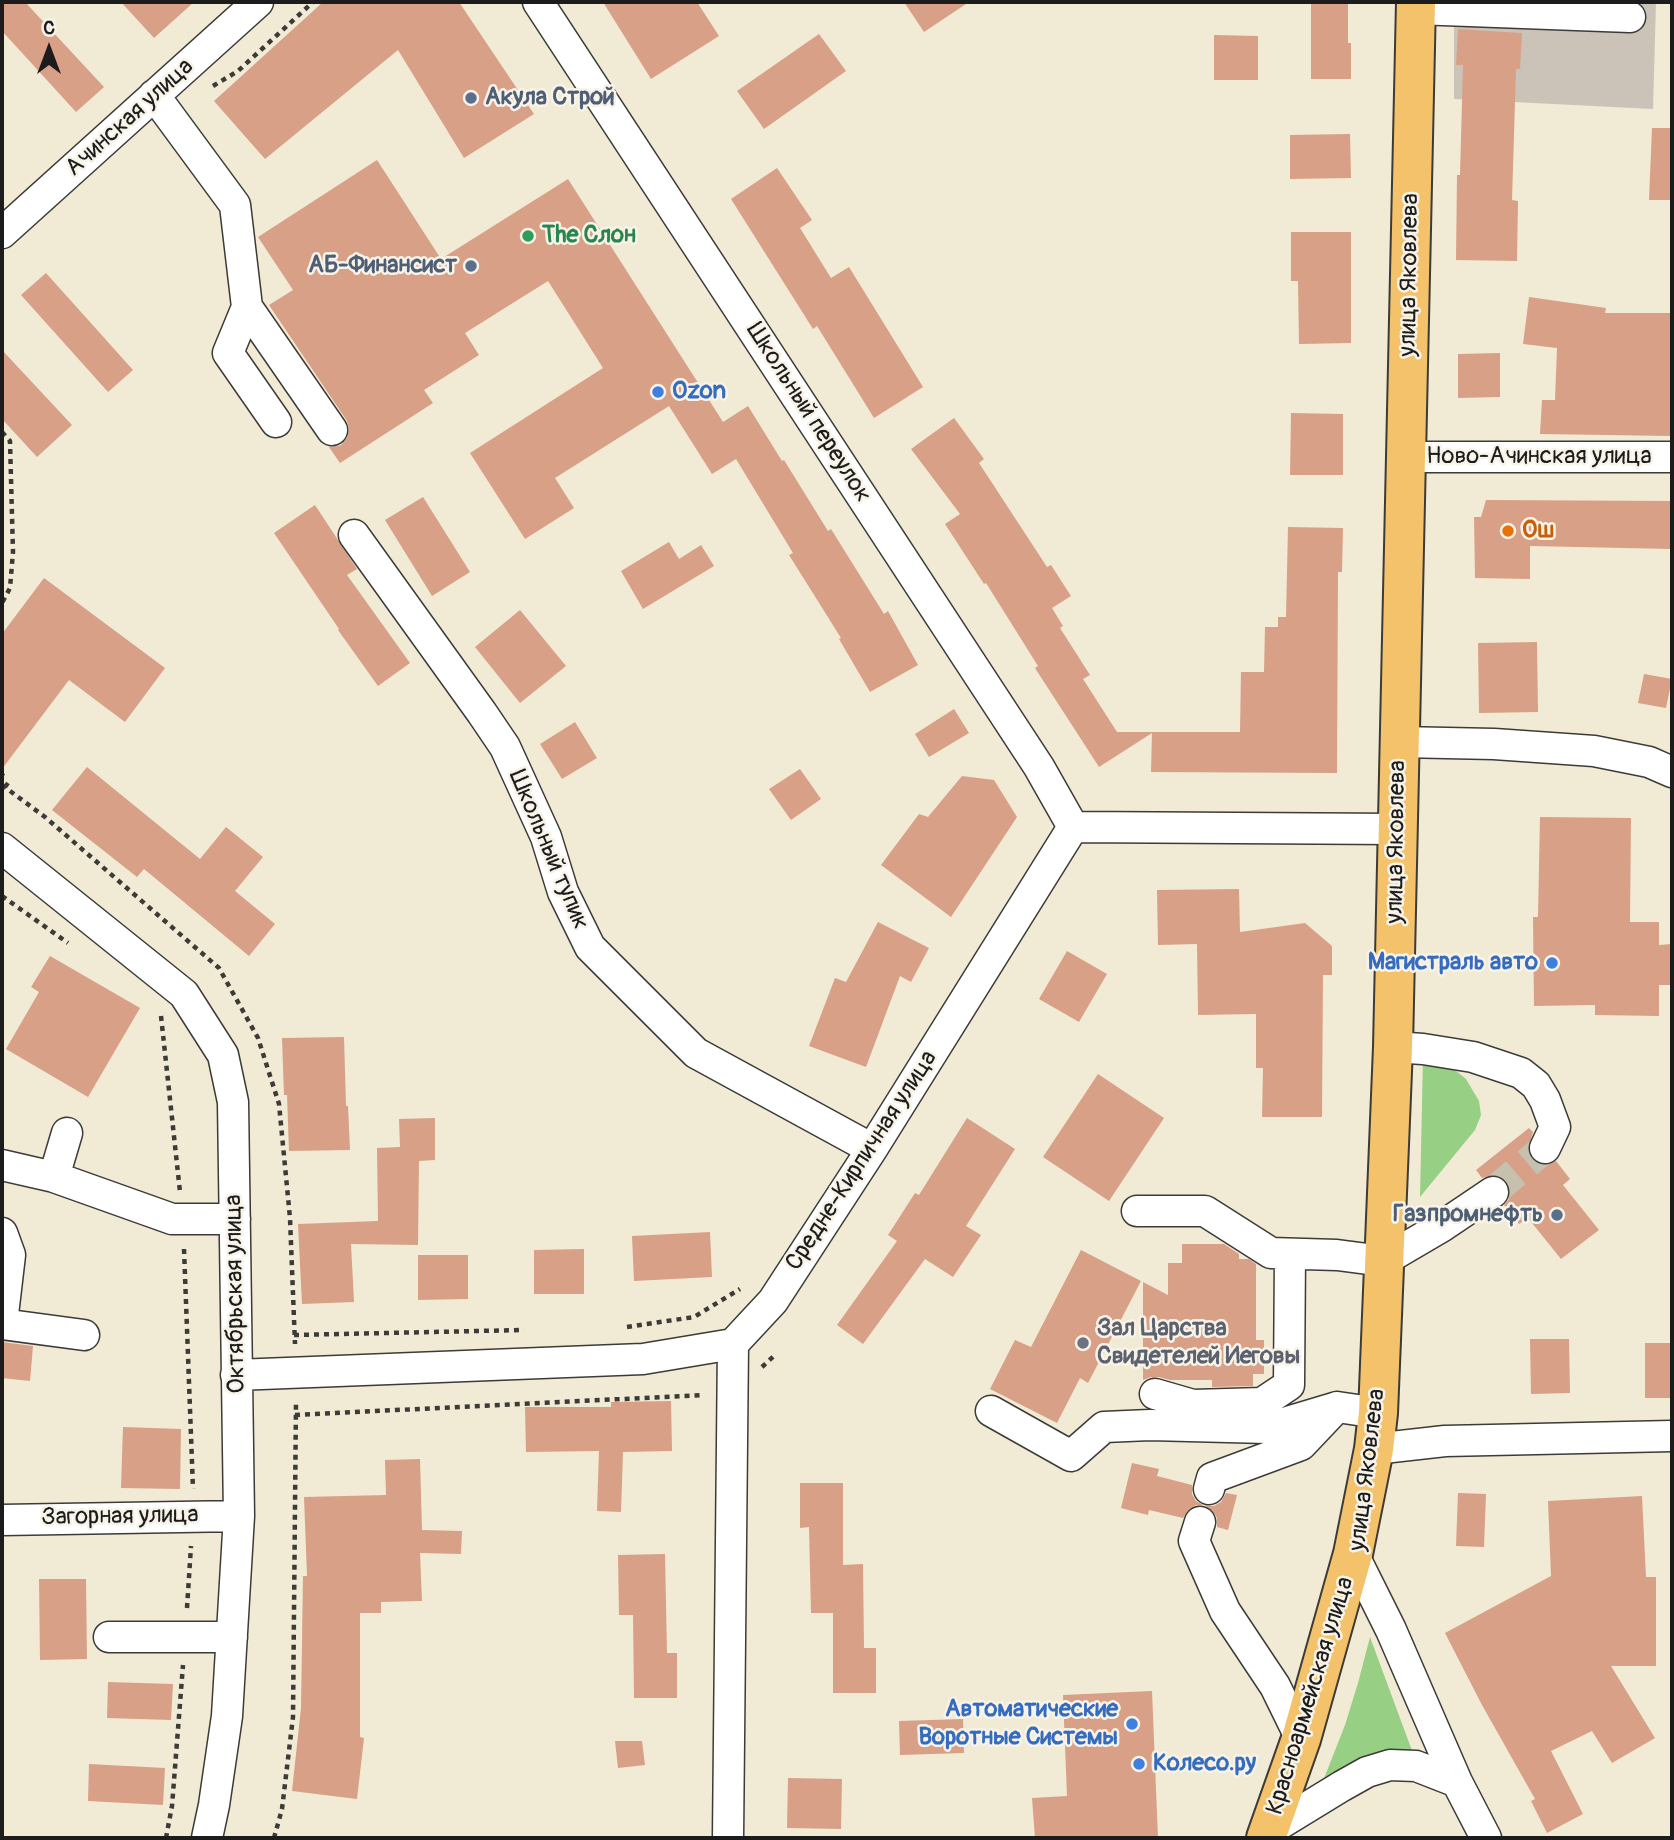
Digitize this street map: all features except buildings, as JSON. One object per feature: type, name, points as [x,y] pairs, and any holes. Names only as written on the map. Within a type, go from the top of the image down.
[{"type":"main road","name":"улица Яковлева","points":[[1353,1554],[1376,1431],[1393,1047],[1416,5]]},
{"type":"main road","name":"Красноармейская улица","points":[[1268,1834],[1301,1739],[1353,1554]]},
{"type":"street","name":"Школьный переулок","points":[[538,2],[1031,755],[1073,827]]},
{"type":"street","name":"Ачинская улица","points":[[2,233],[255,3]]},
{"type":"street","points":[[1416,5],[1630,17]]},
{"type":"street","points":[[155,95],[235,205],[247,307],[332,430]]},
{"type":"street","points":[[247,307],[228,353],[276,422]]},
{"type":"street","name":"Ново-Ачинская улица","points":[[1406,457],[1672,457]]},
{"type":"street","name":"Школьный тупик","points":[[354,535],[505,747],[546,836],[563,892],[590,947],[696,1053],[872,1149]]},
{"type":"street","points":[[1399,741],[1594,751],[1649,762],[1672,772]]},
{"type":"street","points":[[1073,827],[1397,829]]},
{"type":"street","name":"Средне-Кирпичная улица","points":[[733,1344],[773,1301],[872,1149],[1073,827]]},
{"type":"street","name":"Октябрьская улица","points":[[2,848],[184,994],[223,1055],[233,1102],[239,1516],[227,1716],[207,1838]]},
{"type":"street","points":[[1393,1047],[1474,1057],[1521,1073],[1536,1085],[1555,1127],[1545,1148]]},
{"type":"street","points":[[54,1177],[67,1133]]},
{"type":"street","points":[[2,1165],[54,1177],[172,1219],[235,1219]]},
{"type":"street","points":[[1138,1211],[1205,1211],[1271,1253],[1337,1255],[1383,1261],[1493,1192]]},
{"type":"street","points":[[2,1233],[10,1255],[2,1324],[84,1335]]},
{"type":"street","points":[[1155,1394],[1193,1405],[1262,1403],[1289,1385],[1290,1254]]},
{"type":"street","points":[[236,1375],[643,1359],[733,1344],[728,1838]]},
{"type":"street","points":[[1337,1406],[1376,1431],[1445,1441],[1672,1436]]},
{"type":"street","points":[[990,1411],[1070,1456],[1104,1427],[1150,1425],[1267,1428],[1337,1406]]},
{"type":"street","points":[[1209,1489],[1212,1478],[1301,1445],[1337,1406]]},
{"type":"street","name":"Загорная улица","points":[[2,1520],[239,1516]]},
{"type":"street","points":[[1200,1522],[1194,1541],[1225,1611],[1275,1686],[1301,1739]]},
{"type":"street","name":"улица Яковлева","points":[[1353,1554],[1391,1630],[1457,1783],[1486,1838]]},
{"type":"street","points":[[109,1637],[232,1637]]},
{"type":"street","points":[[1268,1834],[1359,1777],[1390,1765],[1416,1766],[1457,1783]]},
{"type":"path","points":[[2,432],[10,441],[13,552],[10,588],[2,603]]},
{"type":"path","points":[[5,788],[11,779]]},
{"type":"path","points":[[2,896],[70,944]]},
{"type":"path","points":[[161,1009],[183,1219],[193,1492]]},
{"type":"path","points":[[626,1327],[694,1317],[745,1287]]},
{"type":"path","points":[[294,1335],[530,1330]]},
{"type":"path","points":[[274,1838],[282,1809],[293,1717],[296,1373]]},
{"type":"path","points":[[295,1415],[687,1395]]},
{"type":"path","points":[[166,1838],[172,1807],[192,1540]]},
{"type":"shaded area","points":[[1454,2],[1656,2],[1653,109],[1454,99]]},
{"type":"green space","points":[[1423,1057],[1456,1071],[1466,1079],[1479,1101],[1481,1115],[1475,1130],[1420,1197]]},
{"type":"green space","points":[[1370,1637],[1414,1756],[1389,1753],[1366,1756],[1346,1765],[1323,1781],[1345,1725]]},
{"type":"tunnel","points":[[1493,1192],[1545,1148]]},
{"type":"place","name":"Акула Строй","points":[[471,98]]},
{"type":"place","name":"The Слон","points":[[528,236]]},
{"type":"place","name":"АБ-Финансист","points":[[471,266]]},
{"type":"place","name":"Ozon","points":[[658,392]]},
{"type":"place","name":"Ош","points":[[1508,531]]},
{"type":"place","name":"Магистраль авто","points":[[1552,963]]},
{"type":"place","name":"Газпромнефть","points":[[1557,1215]]},
{"type":"place","name":"Зал Царства Свидетелей Иеговы","points":[[1083,1343]]},
{"type":"place","name":"Автоматические Воротные Системы","points":[[1132,1724]]},
{"type":"place","name":"Колесо.ру","points":[[1139,1764]]}]
